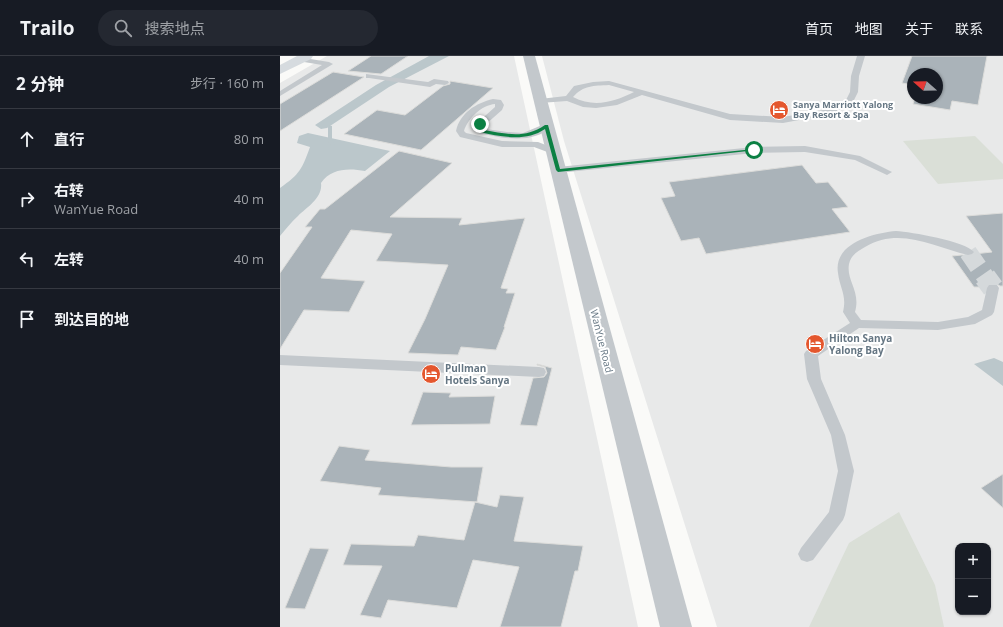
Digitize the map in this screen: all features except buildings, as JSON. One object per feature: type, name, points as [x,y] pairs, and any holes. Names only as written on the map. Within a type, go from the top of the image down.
[{"type":"street","name":"WanYue Road","points":[[529,56],[676,627]]},
{"type":"street","points":[[280,70],[304,57]]},
{"type":"lane","points":[[568,98],[577,88],[593,84],[610,83],[730,116],[782,120],[831,112],[848,104],[854,92],[855,76],[862,56]]},
{"type":"lane","points":[[280,94],[329,64],[304,57]]},
{"type":"lane","points":[[369,76],[430,85],[434,81],[445,83]]},
{"type":"lane","points":[[540,101],[568,98],[585,106],[605,106],[620,102],[641,92]]},
{"type":"lane","points":[[547,126],[538,132],[529,135],[513,136],[482,131],[480,124],[499,108],[500,105],[498,102],[493,101],[482,105],[462,121],[460,131],[463,135],[514,145],[532,143],[541,145],[556,161],[754,150],[806,149],[858,158],[887,172]]},
{"type":"lane","points":[[857,324],[850,312],[852,299],[846,284],[843,267],[849,253],[865,240],[886,234],[916,235],[946,243],[968,252]]},
{"type":"lane","points":[[807,554],[837,515],[846,471],[838,435],[814,379],[811,354],[857,324],[938,326],[970,321],[988,312],[993,288]]},
{"type":"lane","points":[[280,360],[539,372]]},
{"type":"shaded area","name":"Pullman Hotels Sanya","points":[[327,56],[514,56],[638,627],[280,627],[280,83]]},
{"type":"shaded area","points":[[429,56],[449,56],[389,87],[327,128],[321,129],[315,125],[376,85]]},
{"type":"shaded area","name":"Hilton Sanya Yalong Bay","points":[[542,56],[1003,56],[1003,627],[717,627],[564,141]]},
{"type":"shaded area","points":[[308,133],[390,151],[365,171],[341,170],[330,174],[321,183],[320,193],[317,198],[280,236],[280,188],[296,175],[305,161],[310,147],[297,143],[299,136]]},
{"type":"shaded area","points":[[975,136],[1003,164],[1003,179],[938,184],[903,141]]},
{"type":"shaded area","points":[[994,358],[1003,362],[1003,386],[974,364]]},
{"type":"shaded area","points":[[899,512],[935,585],[944,627],[809,627],[849,543]]},
{"type":"waterway","points":[[330,126],[330,140],[333,146]]},
{"type":"tunnel","points":[[968,252],[986,278]]},
{"type":"tunnel","points":[[985,277],[993,288]]},
{"type":"place","name":"Sanya Marriott Yalong Bay Resort & Spa","points":[[779,110]]},
{"type":"place","name":"Hilton Sanya Yalong Bay","points":[[815,344]]},
{"type":"place","name":"Pullman Hotels Sanya","points":[[431,374]]},
{"type":"route","points":[[480,124],[482,131],[513,136],[529,135],[538,132],[547,126],[558,170],[754,150]]}]
